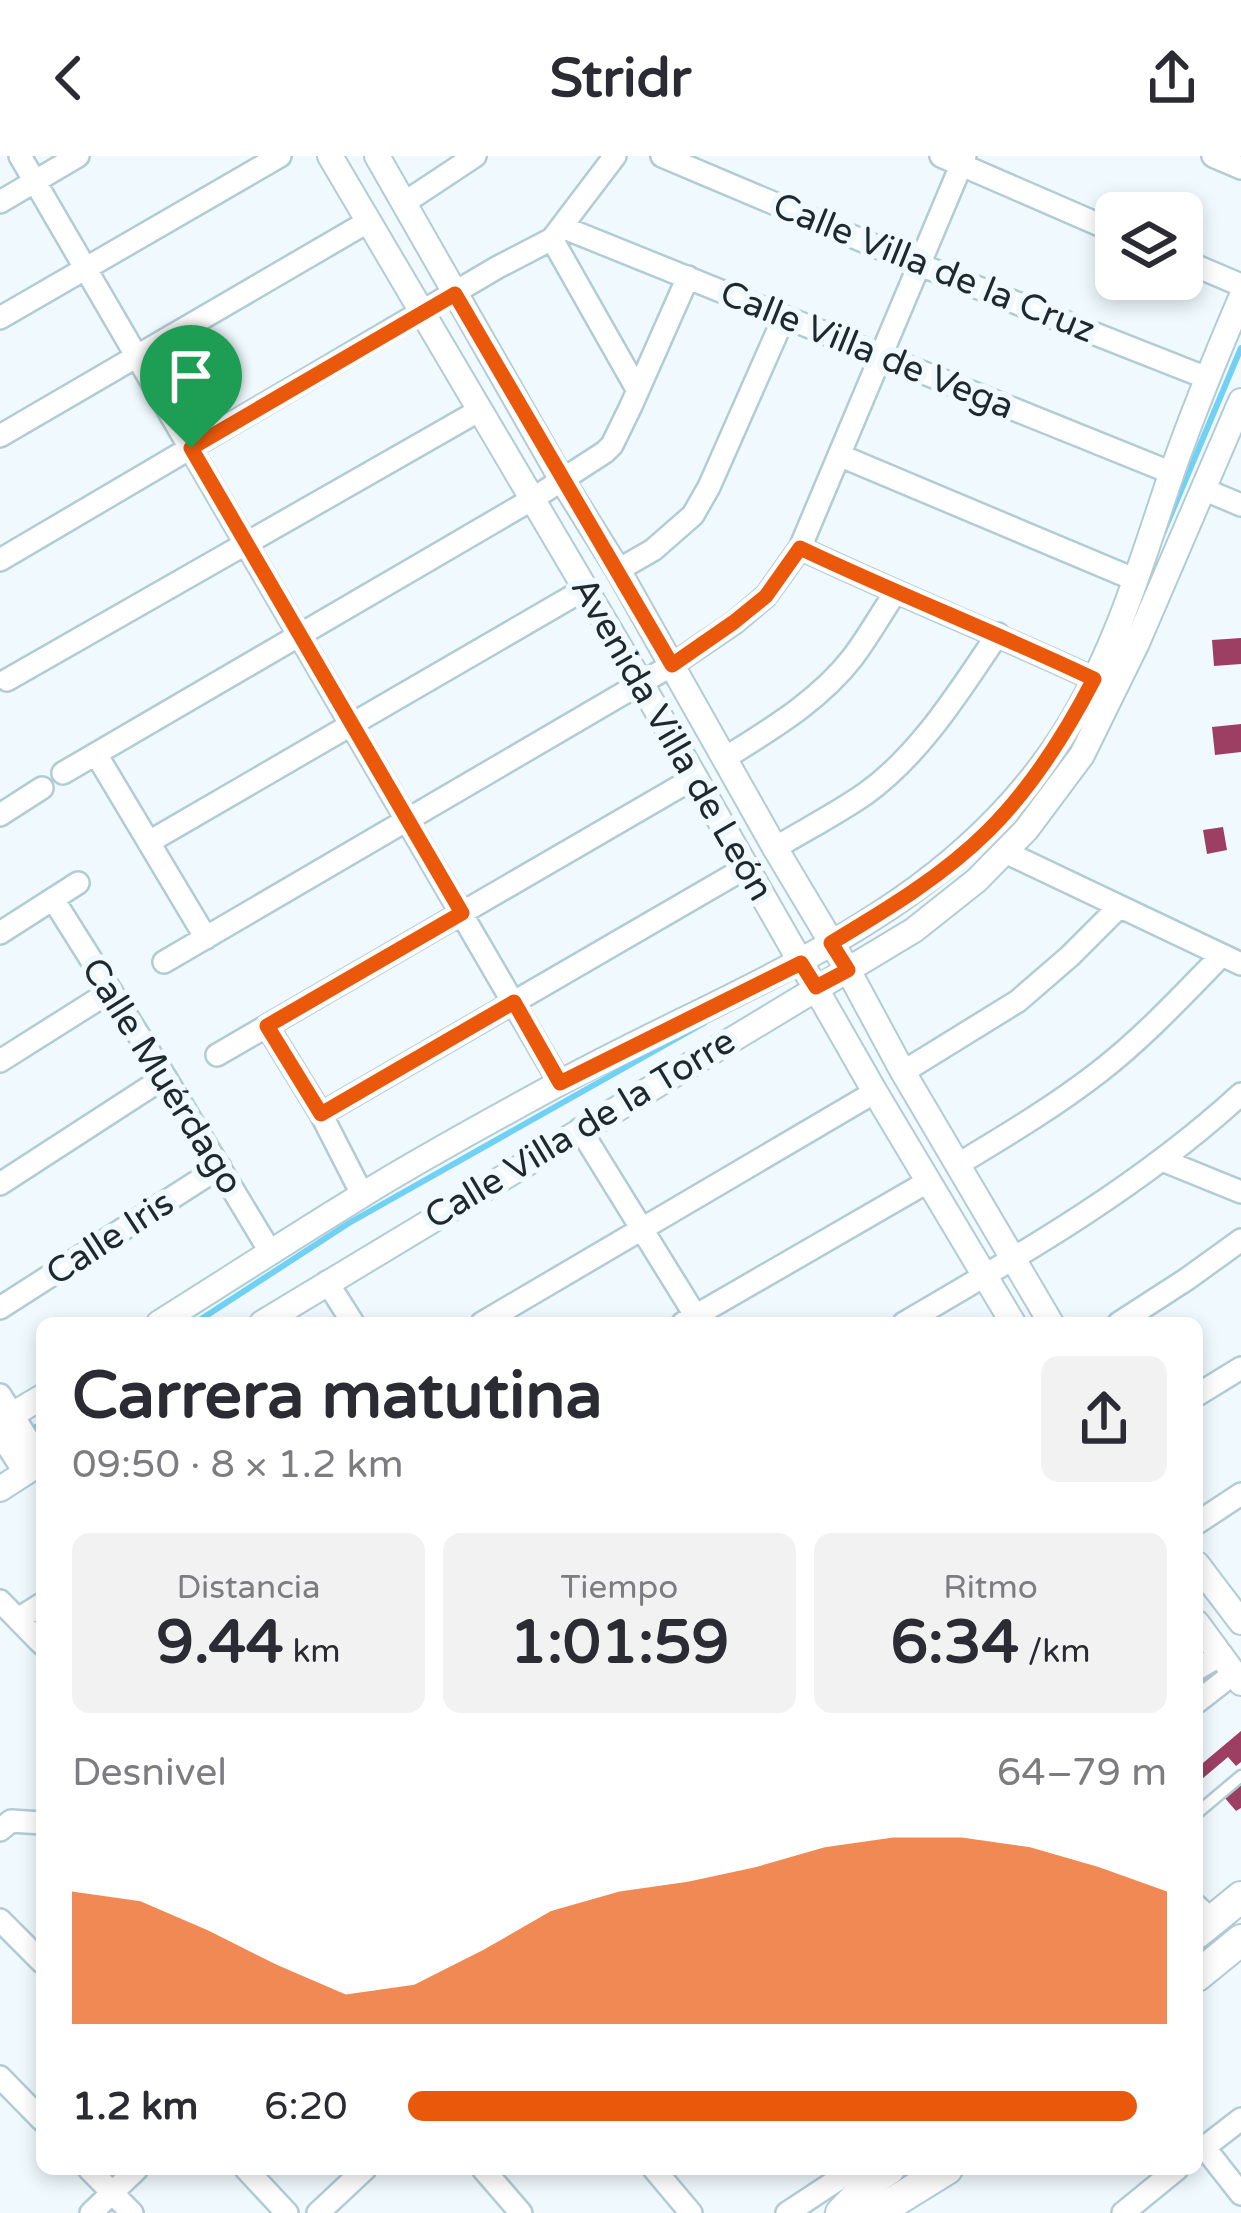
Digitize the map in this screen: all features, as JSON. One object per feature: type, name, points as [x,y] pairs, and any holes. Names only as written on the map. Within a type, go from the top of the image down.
[{"type":"main road","points":[[1204,1916],[1241,1898]]},
{"type":"main road","points":[[1203,1971],[1241,1940]]},
{"type":"main road","points":[[841,2213],[880,2175]]},
{"type":"main road","points":[[876,2213],[937,2175]]},
{"type":"street","points":[[20,156],[560,1083]]},
{"type":"street","points":[[0,202],[78,156]]},
{"type":"street","points":[[0,318],[280,156]]},
{"type":"street","name":"Avenida Villa de León","points":[[329,156],[1010,1317]]},
{"type":"street","name":"Avenida Villa de León","points":[[377,156],[1047,1317]]},
{"type":"street","points":[[404,203],[475,156]]},
{"type":"street","points":[[0,560],[557,233],[615,156]]},
{"type":"street","name":"Calle Villa de la Cruz","points":[[662,156],[920,265],[1207,378]]},
{"type":"street","points":[[1213,156],[1241,168]]},
{"type":"street","points":[[164,962],[672,665],[766,596],[800,548],[841,456],[920,265],[956,159],[1095,222]]},
{"type":"street","points":[[0,436],[368,221]]},
{"type":"street","points":[[557,233],[637,389]]},
{"type":"street","name":"Calle Villa de Vega","points":[[557,233],[688,277],[1172,473]]},
{"type":"street","points":[[1203,269],[1241,285]]},
{"type":"street","points":[[63,773],[531,500],[612,446],[688,277]]},
{"type":"street","name":"Calle Villa de la Torre","points":[[169,1317],[362,1194],[560,1083],[801,963],[905,898],[988,831],[1030,781],[1094,679],[1241,298]]},
{"type":"street","points":[[618,570],[653,550],[693,514],[784,317]]},
{"type":"street","name":"Calle Villa de la Torre","points":[[272,1317],[914,930],[977,880],[1026,830],[1082,755],[1137,643],[1241,401]]},
{"type":"street","points":[[7,680],[480,410]]},
{"type":"street","points":[[841,456],[1136,580]]},
{"type":"street","points":[[1203,489],[1241,505]]},
{"type":"street","points":[[800,548],[1094,679]]},
{"type":"street","points":[[149,842],[585,589]]},
{"type":"street","points":[[725,758],[789,718],[821,691],[853,658],[895,592]]},
{"type":"street","points":[[775,848],[866,793],[892,770],[941,716],[998,634]]},
{"type":"street","points":[[96,754],[206,938]]},
{"type":"street","points":[[217,1055],[696,777]]},
{"type":"street","points":[[1,810],[42,788]]},
{"type":"street","points":[[957,1165],[1102,1070],[1231,960],[1005,852]]},
{"type":"street","points":[[321,1114],[747,867]]},
{"type":"street","points":[[0,933],[78,883]]},
{"type":"street","name":"Calle Muérdago","points":[[53,899],[271,1253]]},
{"type":"street","points":[[903,1072],[1018,1001],[1118,908]]},
{"type":"street","points":[[0,1061],[111,991]]},
{"type":"street","points":[[267,1026],[321,1114],[362,1194]]},
{"type":"street","points":[[0,1184],[165,1077]]},
{"type":"street","points":[[492,1317],[875,1092]]},
{"type":"street","points":[[914,1317],[986,1276],[1162,1160],[1241,1094]]},
{"type":"street","points":[[580,1129],[642,1227],[691,1317]]},
{"type":"street","points":[[1162,1160],[1241,1192]]},
{"type":"street","name":"Calle Iris","points":[[0,1308],[220,1167]]},
{"type":"street","points":[[700,1317],[929,1181]]},
{"type":"street","points":[[1128,1317],[1241,1240]]},
{"type":"street","points":[[327,1282],[349,1317]]},
{"type":"street","points":[[1203,1391],[1241,1368]]},
{"type":"street","points":[[0,1489],[36,1466],[3,1416],[36,1400]]},
{"type":"street","points":[[1203,1518],[1241,1495]]},
{"type":"street","points":[[1203,1572],[1241,1622]]},
{"type":"street","points":[[0,1601],[36,1638]]},
{"type":"street","points":[[18,1619],[36,1608]]},
{"type":"street","points":[[1203,1688],[1217,1654]]},
{"type":"street","points":[[0,1830],[11,1821],[36,1823]]},
{"type":"street","points":[[0,1920],[36,1956]]},
{"type":"street","points":[[0,2077],[36,2114]]},
{"type":"street","points":[[1203,2148],[1241,2119]]},
{"type":"street","points":[[1203,2153],[1241,2194]]},
{"type":"street","points":[[95,2175],[132,2213]]},
{"type":"street","points":[[92,2213],[131,2175]]},
{"type":"street","points":[[252,2175],[287,2213]]},
{"type":"street","points":[[318,2213],[359,2175]]},
{"type":"street","points":[[488,2175],[521,2213]]},
{"type":"street","points":[[659,2175],[691,2213]]},
{"type":"street","points":[[787,2213],[845,2175]]},
{"type":"street","points":[[1123,2213],[1170,2175]]},
{"type":"lane","points":[[1203,1808],[1241,1776]]},
{"type":"building","points":[[1241,638],[1241,664],[1214,666],[1212,640]]},
{"type":"building","points":[[1241,724],[1241,752],[1215,755],[1212,727]]},
{"type":"building","points":[[1223,827],[1227,850],[1207,854],[1203,830]]},
{"type":"building","points":[[1241,1731],[1241,1762],[1236,1766],[1228,1757],[1203,1778],[1203,1763]]},
{"type":"building","points":[[1241,1783],[1241,1808],[1236,1811],[1224,1797]]},
{"type":"waterway","points":[[1164,531],[1241,348]]},
{"type":"waterway","points":[[204,1317],[349,1223],[704,1023]]},
{"type":"route","points":[[455,294],[672,665],[766,596],[800,548],[1094,679],[1030,781],[988,831],[905,898],[831,943],[848,970],[816,987],[801,963],[560,1083],[514,1002],[321,1114],[267,1026],[462,913],[191,448],[455,294]]}]
